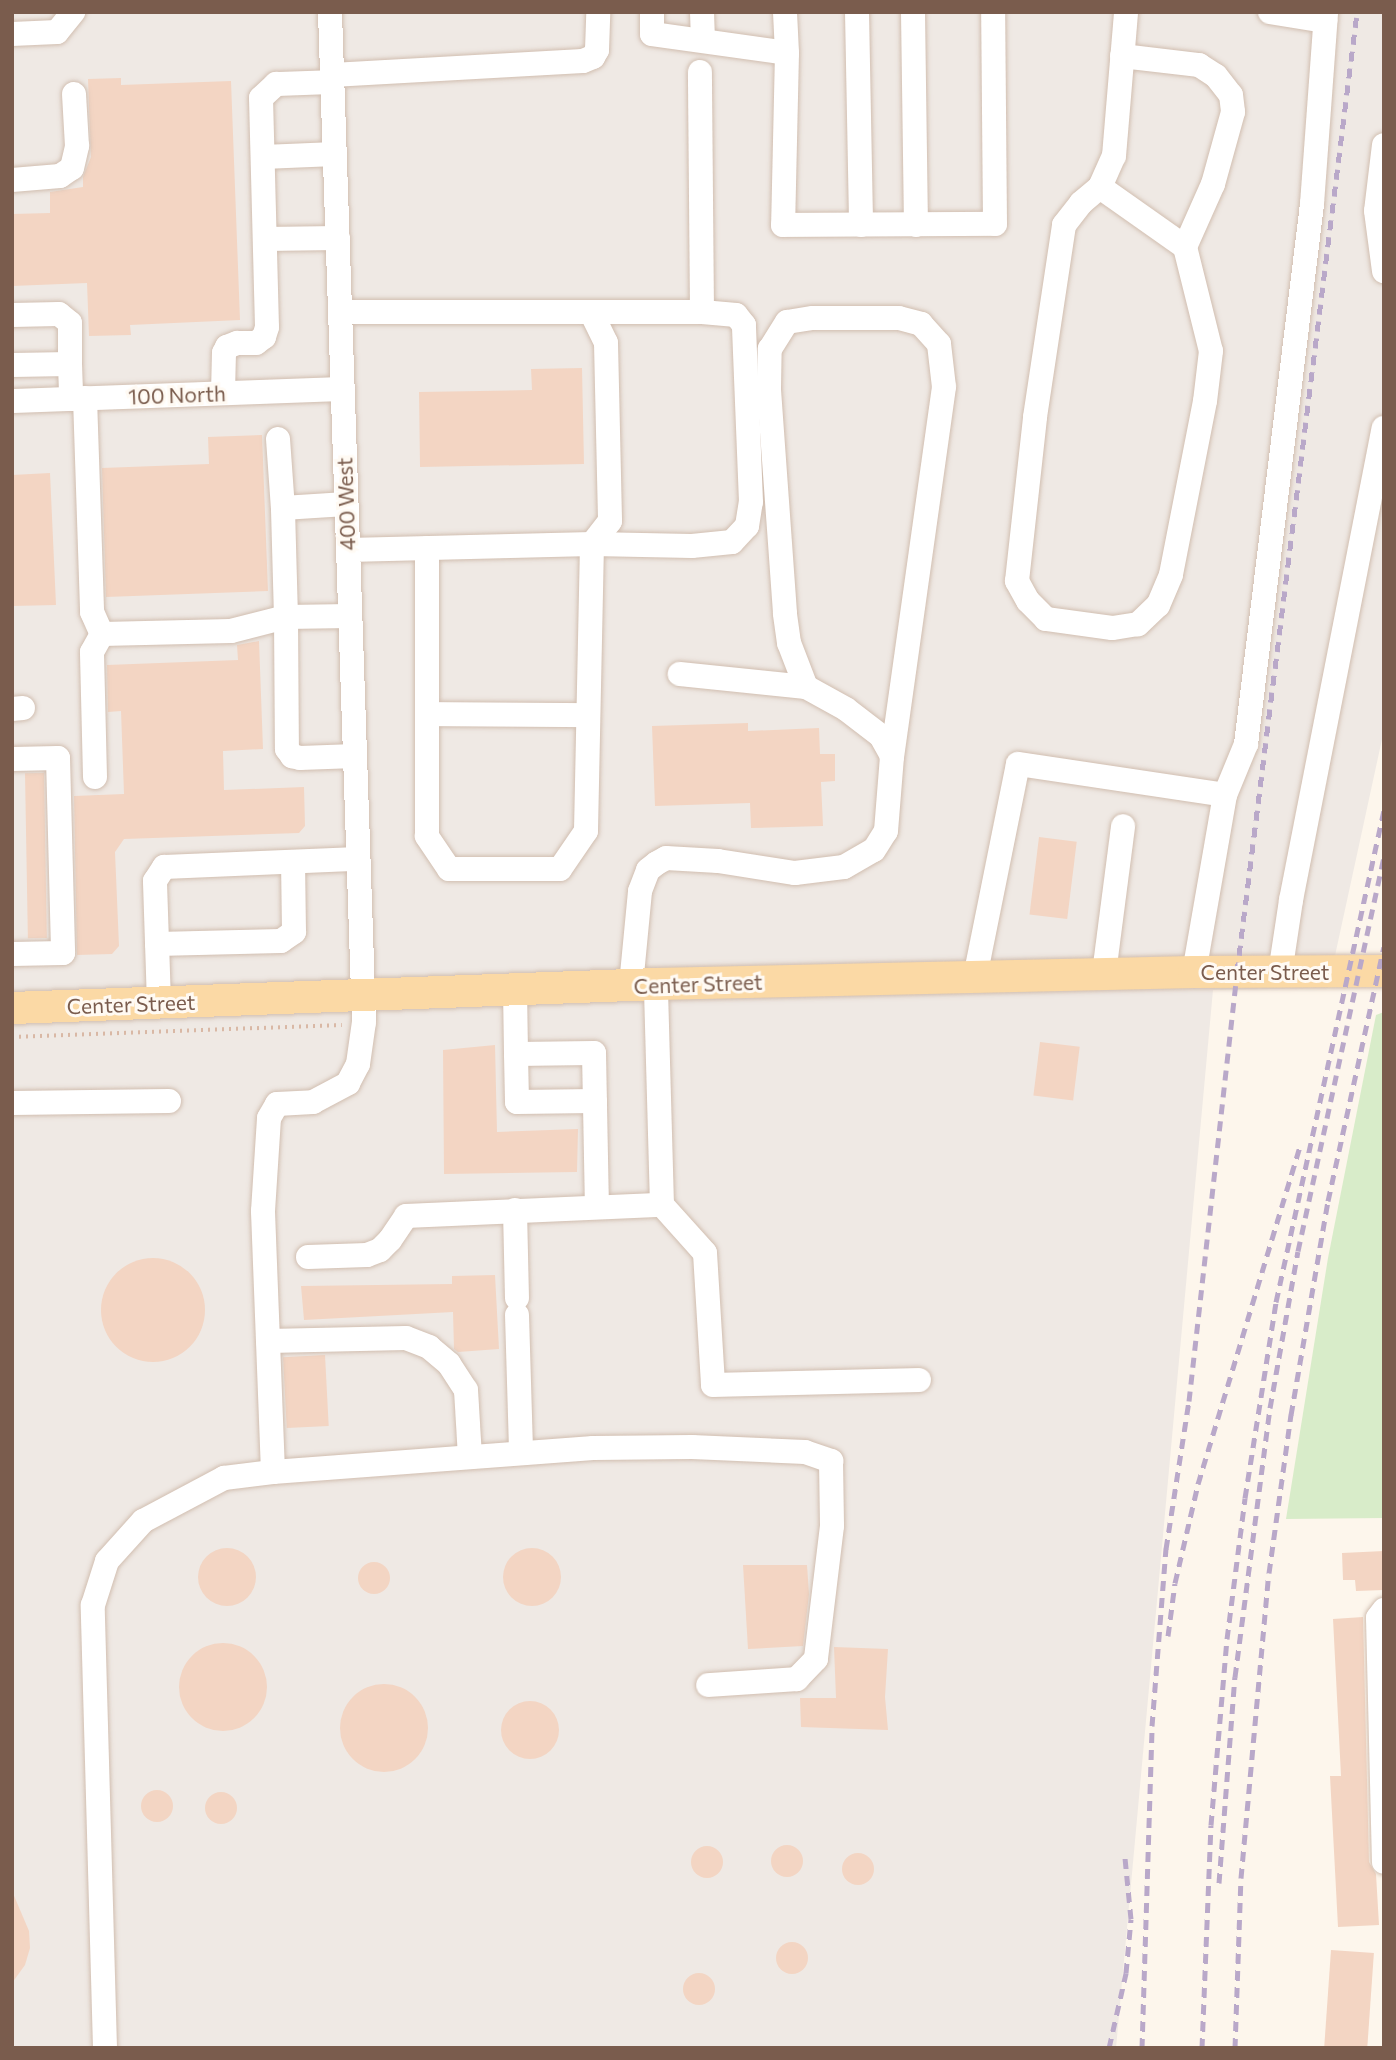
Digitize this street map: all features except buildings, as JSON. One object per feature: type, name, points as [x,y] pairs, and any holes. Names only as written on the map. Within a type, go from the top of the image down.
[{"type":"main road","name":"Center Street","points":[[12,1008],[643,985],[1104,973],[1384,971]]},
{"type":"street","points":[[12,34],[57,32],[73,12]]},
{"type":"street","name":"400 West","points":[[268,1341],[265,1158],[269,1118],[277,1104],[313,1102],[348,1083],[359,1064],[364,1022],[330,12]]},
{"type":"street","points":[[223,393],[224,353],[227,347],[237,343],[256,343],[264,337],[267,327],[261,98],[267,90],[276,84],[332,78],[583,61],[593,57],[597,50],[598,12]]},
{"type":"street","points":[[652,12],[652,34],[703,39],[787,53]]},
{"type":"street","points":[[702,12],[703,39]]},
{"type":"street","points":[[785,12],[787,53],[783,225],[995,224],[993,12]]},
{"type":"street","points":[[857,12],[861,225]]},
{"type":"street","points":[[913,12],[916,225]]},
{"type":"street","points":[[1122,56],[1199,65],[1216,75],[1231,95],[1233,112],[1213,184],[1185,247],[1211,351],[1205,401],[1171,575],[1158,605],[1138,624],[1112,628],[1046,619],[1028,601],[1017,581],[1035,417],[1064,225],[1081,203],[1100,187],[1114,156],[1122,56],[1126,12]]},
{"type":"street","points":[[1195,972],[1225,795],[1246,744],[1312,204],[1326,17],[1270,12]]},
{"type":"street","points":[[700,72],[702,312]]},
{"type":"street","points":[[12,180],[60,176],[72,168],[77,146],[74,94]]},
{"type":"street","points":[[1384,145],[1376,211],[1384,271]]},
{"type":"street","points":[[263,157],[335,154]]},
{"type":"street","points":[[1100,187],[1185,247]]},
{"type":"street","points":[[265,239],[338,238]]},
{"type":"street","points":[[340,312],[736,314],[744,325],[751,502],[747,526],[733,542],[692,546],[592,544],[348,550]]},
{"type":"street","points":[[427,548],[427,836],[449,869],[560,869],[586,831],[592,544],[610,521],[606,343],[591,312]]},
{"type":"street","points":[[12,315],[59,314],[70,323],[71,364],[78,398],[92,612],[102,634]]},
{"type":"street","points":[[806,687],[789,643],[785,613],[769,388],[771,349],[788,322],[813,318],[899,317],[921,324],[939,344],[944,387],[891,756],[886,831],[874,850],[845,867],[795,873],[718,861],[666,859],[648,870],[640,891],[643,985],[662,1205],[705,1253],[713,1385],[919,1380]]},
{"type":"street","points":[[12,365],[71,364]]},
{"type":"street","name":"100 North","points":[[12,401],[343,389]]},
{"type":"street","points":[[1280,973],[1293,887],[1384,428]]},
{"type":"street","points":[[278,439],[283,508],[287,750],[292,756],[300,758],[355,756]]},
{"type":"street","points":[[283,508],[346,504]]},
{"type":"street","points":[[102,634],[231,631],[286,617],[350,616]]},
{"type":"street","points":[[95,777],[92,652],[102,634]]},
{"type":"street","points":[[680,674],[806,687],[846,709],[881,736],[891,756]]},
{"type":"street","points":[[427,713],[588,715]]},
{"type":"street","points":[[12,759],[58,758],[63,953],[12,954]]},
{"type":"street","points":[[975,977],[1018,764],[1225,795]]},
{"type":"street","points":[[1104,973],[1124,825]]},
{"type":"street","points":[[159,1003],[155,881],[164,867],[358,859]]},
{"type":"street","points":[[157,944],[281,941],[294,932],[293,862]]},
{"type":"street","points":[[515,989],[517,1102],[595,1101]]},
{"type":"street","points":[[516,1054],[594,1053],[597,1207]]},
{"type":"street","points":[[12,1103],[169,1101]]},
{"type":"street","points":[[309,1257],[367,1255],[380,1250],[406,1216],[662,1205]]},
{"type":"street","points":[[515,1210],[521,1453]]},
{"type":"street","points":[[273,1472],[268,1341],[406,1338],[429,1347],[449,1364],[466,1390],[470,1457]]},
{"type":"street","points":[[105,2048],[93,1605],[107,1562],[143,1521],[224,1478],[273,1472],[593,1448],[692,1447],[805,1452],[831,1461],[832,1526],[816,1659],[797,1679],[708,1685]]},
{"type":"street","points":[[1384,1610],[1378,1618],[1384,1862]]},
{"type":"path","points":[[12,1037],[346,1025]]},
{"type":"shaded area","points":[[12,12],[1384,12],[1384,730],[1328,988],[1213,990],[1116,2048],[12,2048]]},
{"type":"green space","points":[[1384,1012],[1384,1518],[1286,1519],[1328,1258],[1376,1015]]},
{"type":"railway","points":[[1142,2048],[1152,1726],[1166,1549],[1189,1401],[1237,972],[1357,12]]},
{"type":"railway","points":[[1202,2048],[1211,1825],[1227,1639],[1245,1498],[1276,1302],[1384,810]]},
{"type":"railway","points":[[1219,1883],[1235,1677],[1270,1408],[1298,1251],[1384,858]]},
{"type":"railway","points":[[1235,2048],[1241,1878],[1269,1573],[1291,1415],[1328,1201],[1384,947]]},
{"type":"railway","points":[[1168,1636],[1175,1583],[1198,1484],[1301,1143]]},
{"type":"railway","points":[[1109,2048],[1126,1973],[1131,1919],[1125,1858]]}]
